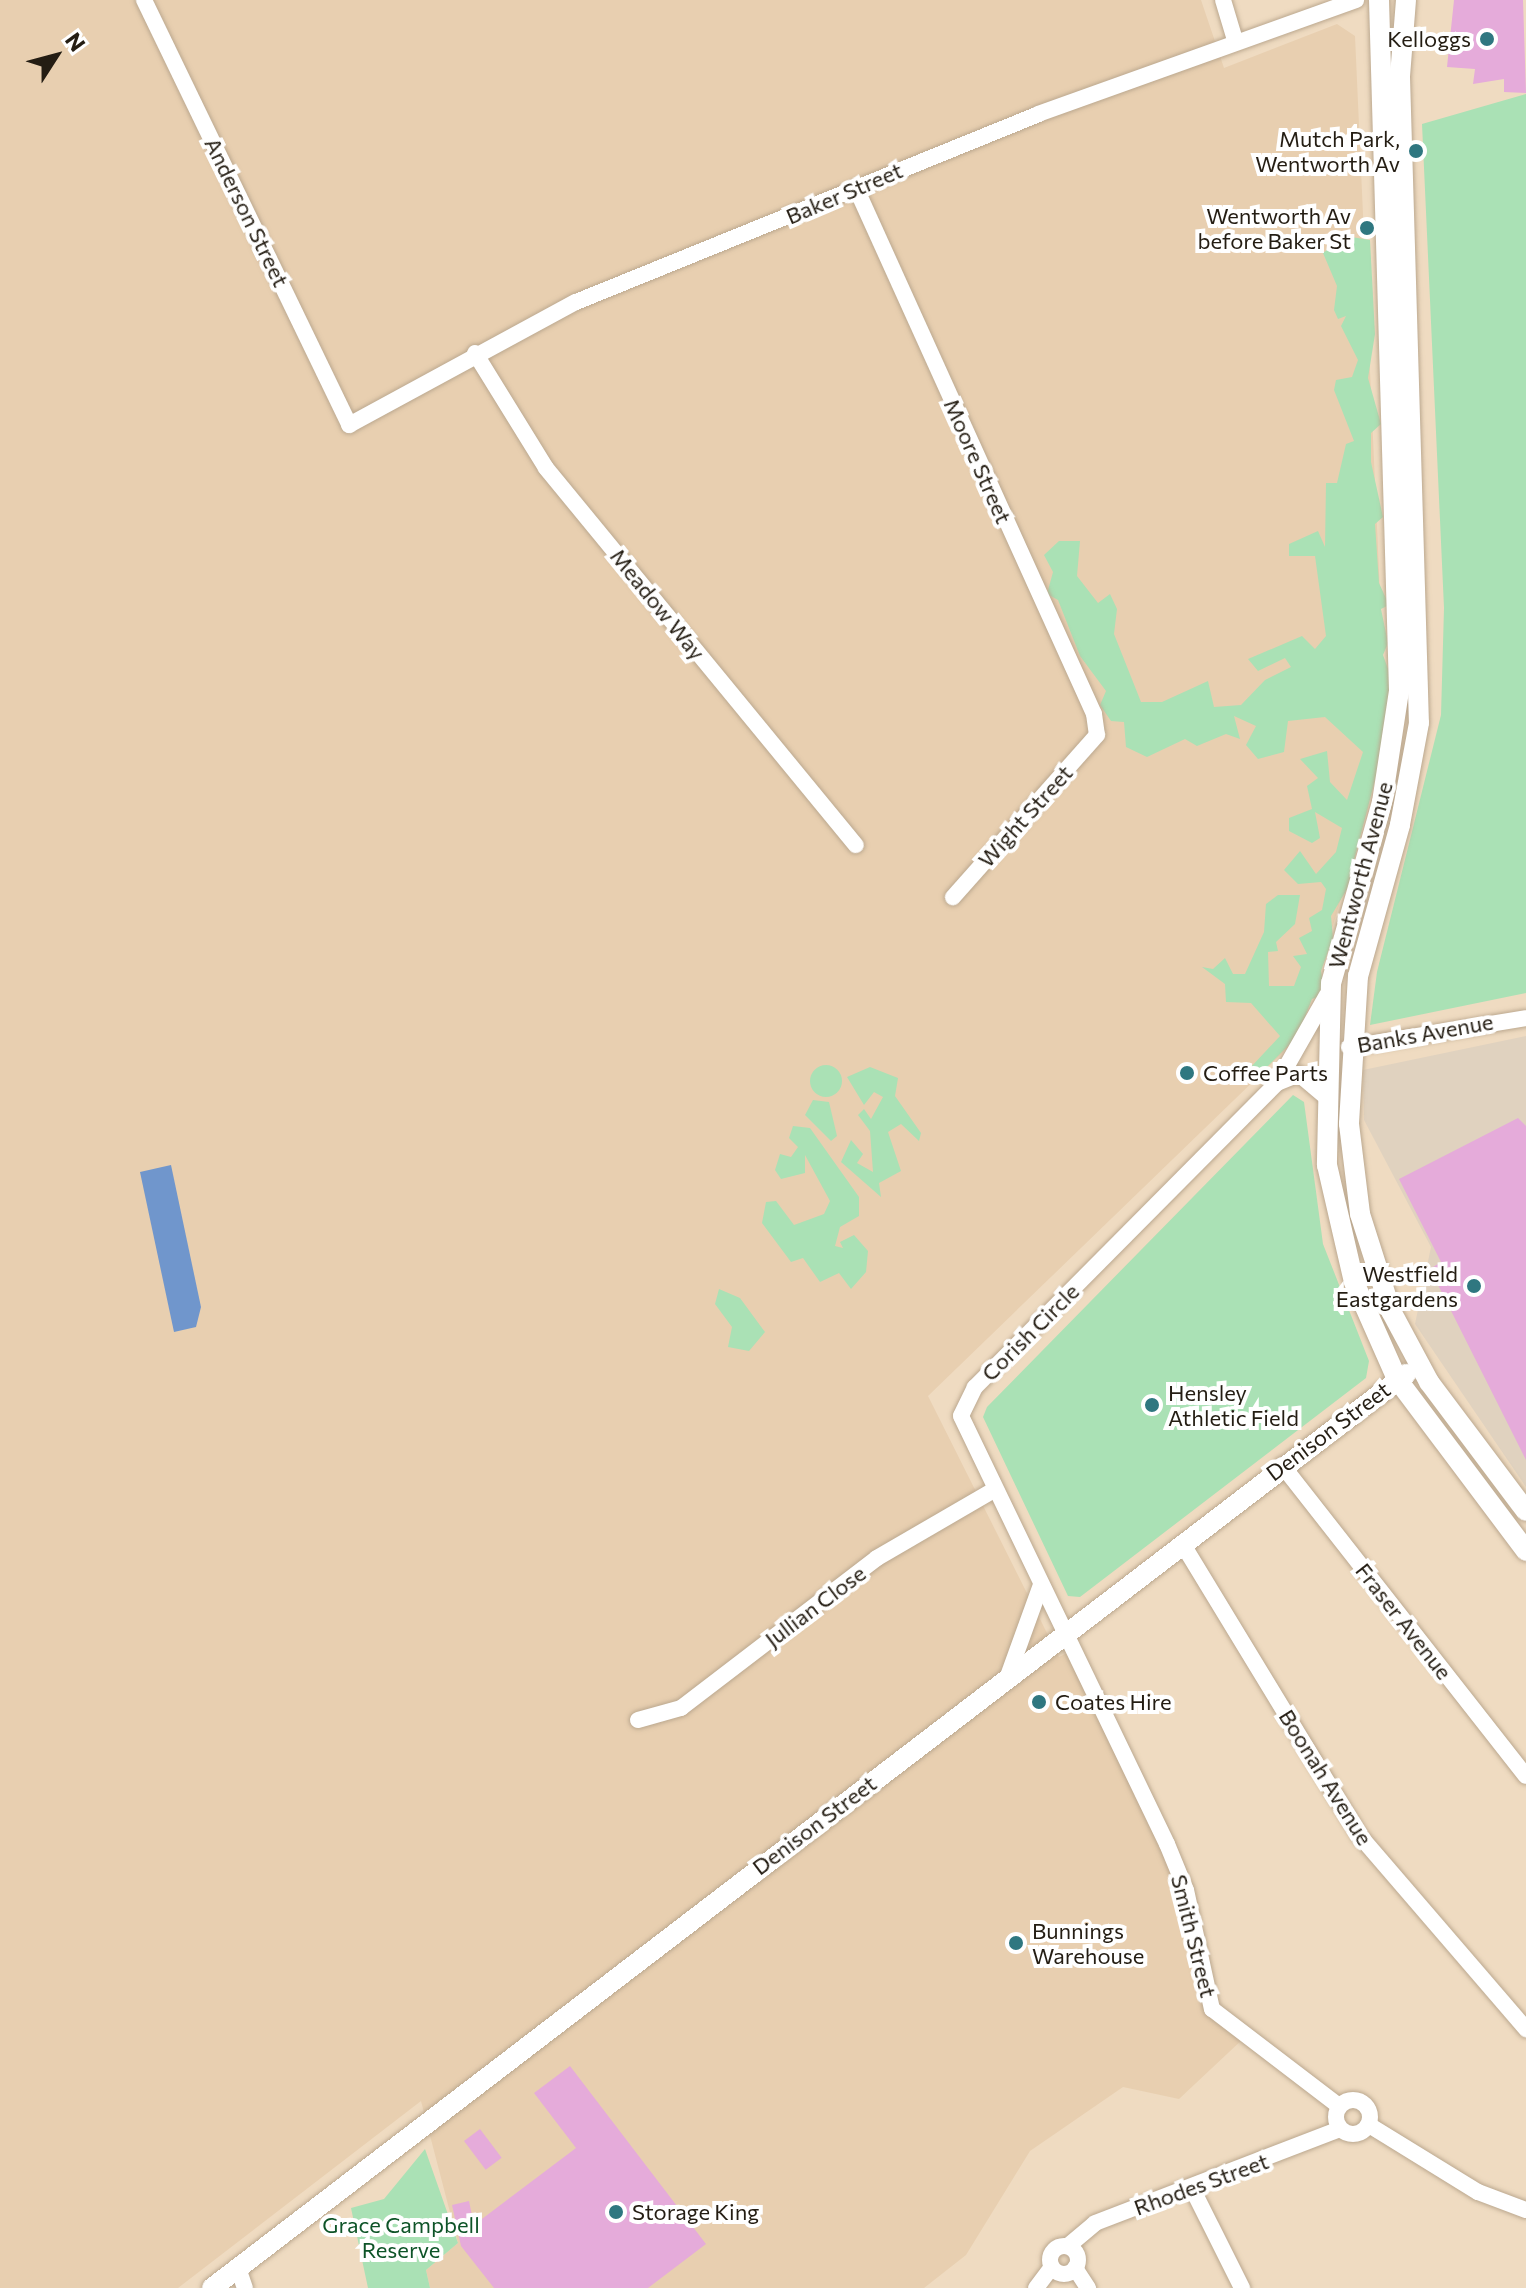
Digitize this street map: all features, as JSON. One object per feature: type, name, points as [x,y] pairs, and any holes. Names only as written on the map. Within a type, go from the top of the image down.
[{"type":"main road","points":[[1375,0],[1406,3]]},
{"type":"main road","name":"Wentworth Avenue","points":[[1375,0],[1399,691],[1382,802],[1331,983],[1325,1044],[1325,1096],[1334,1213],[1354,1282],[1397,1379],[1526,1551]]},
{"type":"main road","name":"Wentworth Avenue","points":[[1406,3],[1400,77],[1419,723],[1400,825],[1358,976],[1349,1047],[1360,1214],[1379,1280],[1419,1366],[1526,1511]]},
{"type":"main road","name":"Banks Avenue","points":[[1325,1044],[1349,1047]]},
{"type":"main road","name":"Denison Street","points":[[212,2288],[1282,1465],[1419,1366]]},
{"type":"street","name":"Anderson Street","points":[[144,0],[349,425]]},
{"type":"street","points":[[1223,0],[1235,40]]},
{"type":"street","name":"Baker Street","points":[[349,425],[543,316],[856,188],[1235,40],[1356,0]]},
{"type":"street","name":"Moore Street","points":[[856,188],[1094,714],[1097,735]]},
{"type":"street","name":"Meadow Way","points":[[475,353],[546,468],[856,845]]},
{"type":"street","name":"Wight Street","points":[[953,897],[1097,735]]},
{"type":"street","name":"Corish Circle","points":[[1065,1632],[961,1416],[967,1396],[1277,1083],[1314,1027],[1331,983]]},
{"type":"street","name":"Banks Avenue","points":[[1349,1047],[1526,1018]]},
{"type":"street","points":[[1277,1083],[1303,1075],[1325,1096]]},
{"type":"street","name":"Fraser Avenue","points":[[1282,1465],[1526,1776]]},
{"type":"street","name":"Jullian Close","points":[[638,1720],[659,1720],[681,1708],[877,1558],[994,1490]]},
{"type":"street","name":"Boonah Avenue","points":[[1182,1543],[1360,1836],[1526,2029]]},
{"type":"street","points":[[1008,1676],[1041,1585]]},
{"type":"street","name":"Smith Street","points":[[1065,1632],[1186,1890],[1212,2009],[1339,2106],[1360,2101],[1369,2125]]},
{"type":"street","points":[[1339,2106],[1340,2129]]},
{"type":"street","points":[[1369,2125],[1478,2192],[1526,2210]]},
{"type":"street","name":"Rhodes Street","points":[[1068,2246],[1086,2228],[1340,2129],[1356,2134],[1369,2125]]},
{"type":"street","points":[[1192,2188],[1242,2288]]},
{"type":"street","points":[[1036,2288],[1052,2267],[1054,2249],[1068,2246],[1076,2253],[1075,2268],[1088,2288]]},
{"type":"street","points":[[1052,2267],[1063,2274],[1075,2268]]},
{"type":"street","points":[[238,2268],[245,2288]]},
{"type":"shaded area","points":[[0,0],[1201,0],[1224,68],[1337,24],[1355,36],[1384,683],[1368,808],[1314,989],[1298,1038],[928,1396],[1059,1657],[1075,1649],[1167,1844],[1205,1992],[1244,2038],[1179,2099],[1123,2087],[1030,2151],[966,2255],[924,2288],[430,2288],[426,2270],[458,2243],[421,2101],[178,2288],[0,2288]]},
{"type":"shaded area","name":"Westfield Eastgardens","points":[[1526,1036],[1526,1487],[1415,1324],[1431,1247],[1364,1120],[1363,1070]]},
{"type":"green space","points":[[1526,94],[1526,993],[1370,1025],[1377,972],[1441,715],[1444,608],[1422,124]]},
{"type":"green space","points":[[1345,236],[1370,240],[1375,334],[1368,378],[1381,424],[1371,433],[1371,462],[1383,517],[1375,524],[1379,583],[1389,605],[1381,609],[1388,643],[1383,655],[1392,680],[1384,746],[1352,868],[1356,874],[1331,916],[1333,938],[1321,971],[1325,994],[1312,999],[1297,1037],[1251,1083],[1250,1068],[1280,1036],[1251,1003],[1226,1002],[1225,984],[1202,967],[1213,969],[1225,958],[1233,974],[1245,974],[1264,932],[1266,904],[1278,895],[1300,895],[1295,924],[1276,942],[1278,951],[1268,952],[1269,986],[1294,986],[1301,967],[1293,956],[1307,954],[1299,938],[1312,931],[1309,918],[1322,910],[1326,889],[1321,882],[1298,884],[1284,870],[1300,851],[1316,874],[1336,852],[1342,828],[1315,812],[1320,838],[1312,843],[1289,831],[1289,818],[1312,809],[1307,786],[1318,778],[1300,759],[1327,751],[1330,782],[1347,800],[1363,752],[1325,717],[1288,721],[1284,752],[1258,759],[1246,745],[1256,726],[1234,716],[1240,739],[1226,734],[1197,746],[1185,739],[1147,757],[1126,747],[1124,722],[1111,721],[1100,705],[1106,691],[1080,656],[1058,600],[1047,594],[1053,572],[1044,555],[1059,541],[1080,541],[1077,576],[1098,603],[1110,594],[1117,609],[1114,634],[1141,702],[1162,702],[1208,681],[1214,707],[1241,705],[1265,680],[1291,667],[1285,658],[1258,671],[1248,659],[1302,636],[1315,649],[1326,636],[1315,556],[1289,556],[1289,544],[1318,531],[1325,547],[1326,483],[1337,483],[1346,444],[1354,441],[1334,390],[1336,380],[1352,377],[1358,360],[1341,326],[1346,316],[1338,319],[1334,310],[1337,286],[1323,253]]},
{"type":"green space","points":[[826,1065],[837,1070],[842,1081],[837,1092],[826,1097],[815,1092],[810,1081],[815,1070]]},
{"type":"green space","points":[[870,1067],[898,1078],[895,1096],[921,1133],[919,1141],[901,1124],[888,1132],[901,1171],[879,1183],[881,1197],[841,1162],[851,1140],[863,1154],[857,1163],[873,1172],[870,1131],[858,1115],[864,1109],[871,1119],[883,1097],[874,1092],[864,1105],[847,1077]]},
{"type":"green space","points":[[1293,1095],[1304,1102],[1323,1244],[1369,1361],[1366,1378],[1080,1597],[1068,1596],[983,1417],[987,1407]]},
{"type":"green space","points":[[813,1100],[829,1102],[837,1136],[831,1141],[805,1115]]},
{"type":"green space","points":[[793,1126],[810,1128],[859,1197],[859,1216],[840,1227],[835,1246],[843,1248],[840,1242],[854,1235],[868,1251],[866,1272],[851,1289],[839,1273],[820,1282],[803,1258],[791,1262],[762,1223],[766,1202],[776,1201],[794,1225],[824,1214],[830,1201],[805,1155],[805,1173],[781,1179],[775,1170],[780,1154],[791,1157],[798,1147],[789,1138]]},
{"type":"green space","points":[[719,1289],[740,1298],[765,1332],[749,1351],[728,1347],[732,1327],[715,1304]]},
{"type":"green space","name":"Grace Campbell Reserve","points":[[425,2149],[458,2243],[426,2270],[430,2288],[368,2288],[351,2208],[384,2199]]},
{"type":"water","points":[[171,1165],[201,1307],[196,1327],[174,1332],[140,1172]]},
{"type":"building","name":"Kelloggs","points":[[1454,0],[1523,0],[1526,93],[1504,92],[1504,79],[1473,84],[1475,69],[1447,67]]},
{"type":"building","name":"Westfield Eastgardens","points":[[1518,1118],[1526,1126],[1526,1460],[1430,1269],[1441,1262],[1399,1179]]},
{"type":"building","points":[[570,2066],[706,2244],[648,2288],[494,2288],[461,2246],[452,2205],[469,2201],[474,2225],[576,2148],[534,2093]]},
{"type":"building","points":[[480,2129],[502,2158],[486,2170],[464,2141]]},
{"type":"place","name":"Kelloggs","points":[[1487,39]]},
{"type":"place","name":"Mutch Park, Wentworth Av","points":[[1416,151]]},
{"type":"place","name":"Wentworth Av before Baker St","points":[[1367,228]]},
{"type":"place","name":"Coffee Parts","points":[[1187,1073]]},
{"type":"place","name":"Westfield Eastgardens","points":[[1474,1286]]},
{"type":"place","name":"Hensley Athletic Field","points":[[1152,1405]]},
{"type":"place","name":"Coates Hire","points":[[1039,1702]]},
{"type":"place","name":"Bunnings Warehouse","points":[[1016,1943]]},
{"type":"place","name":"Storage King","points":[[616,2212]]}]
